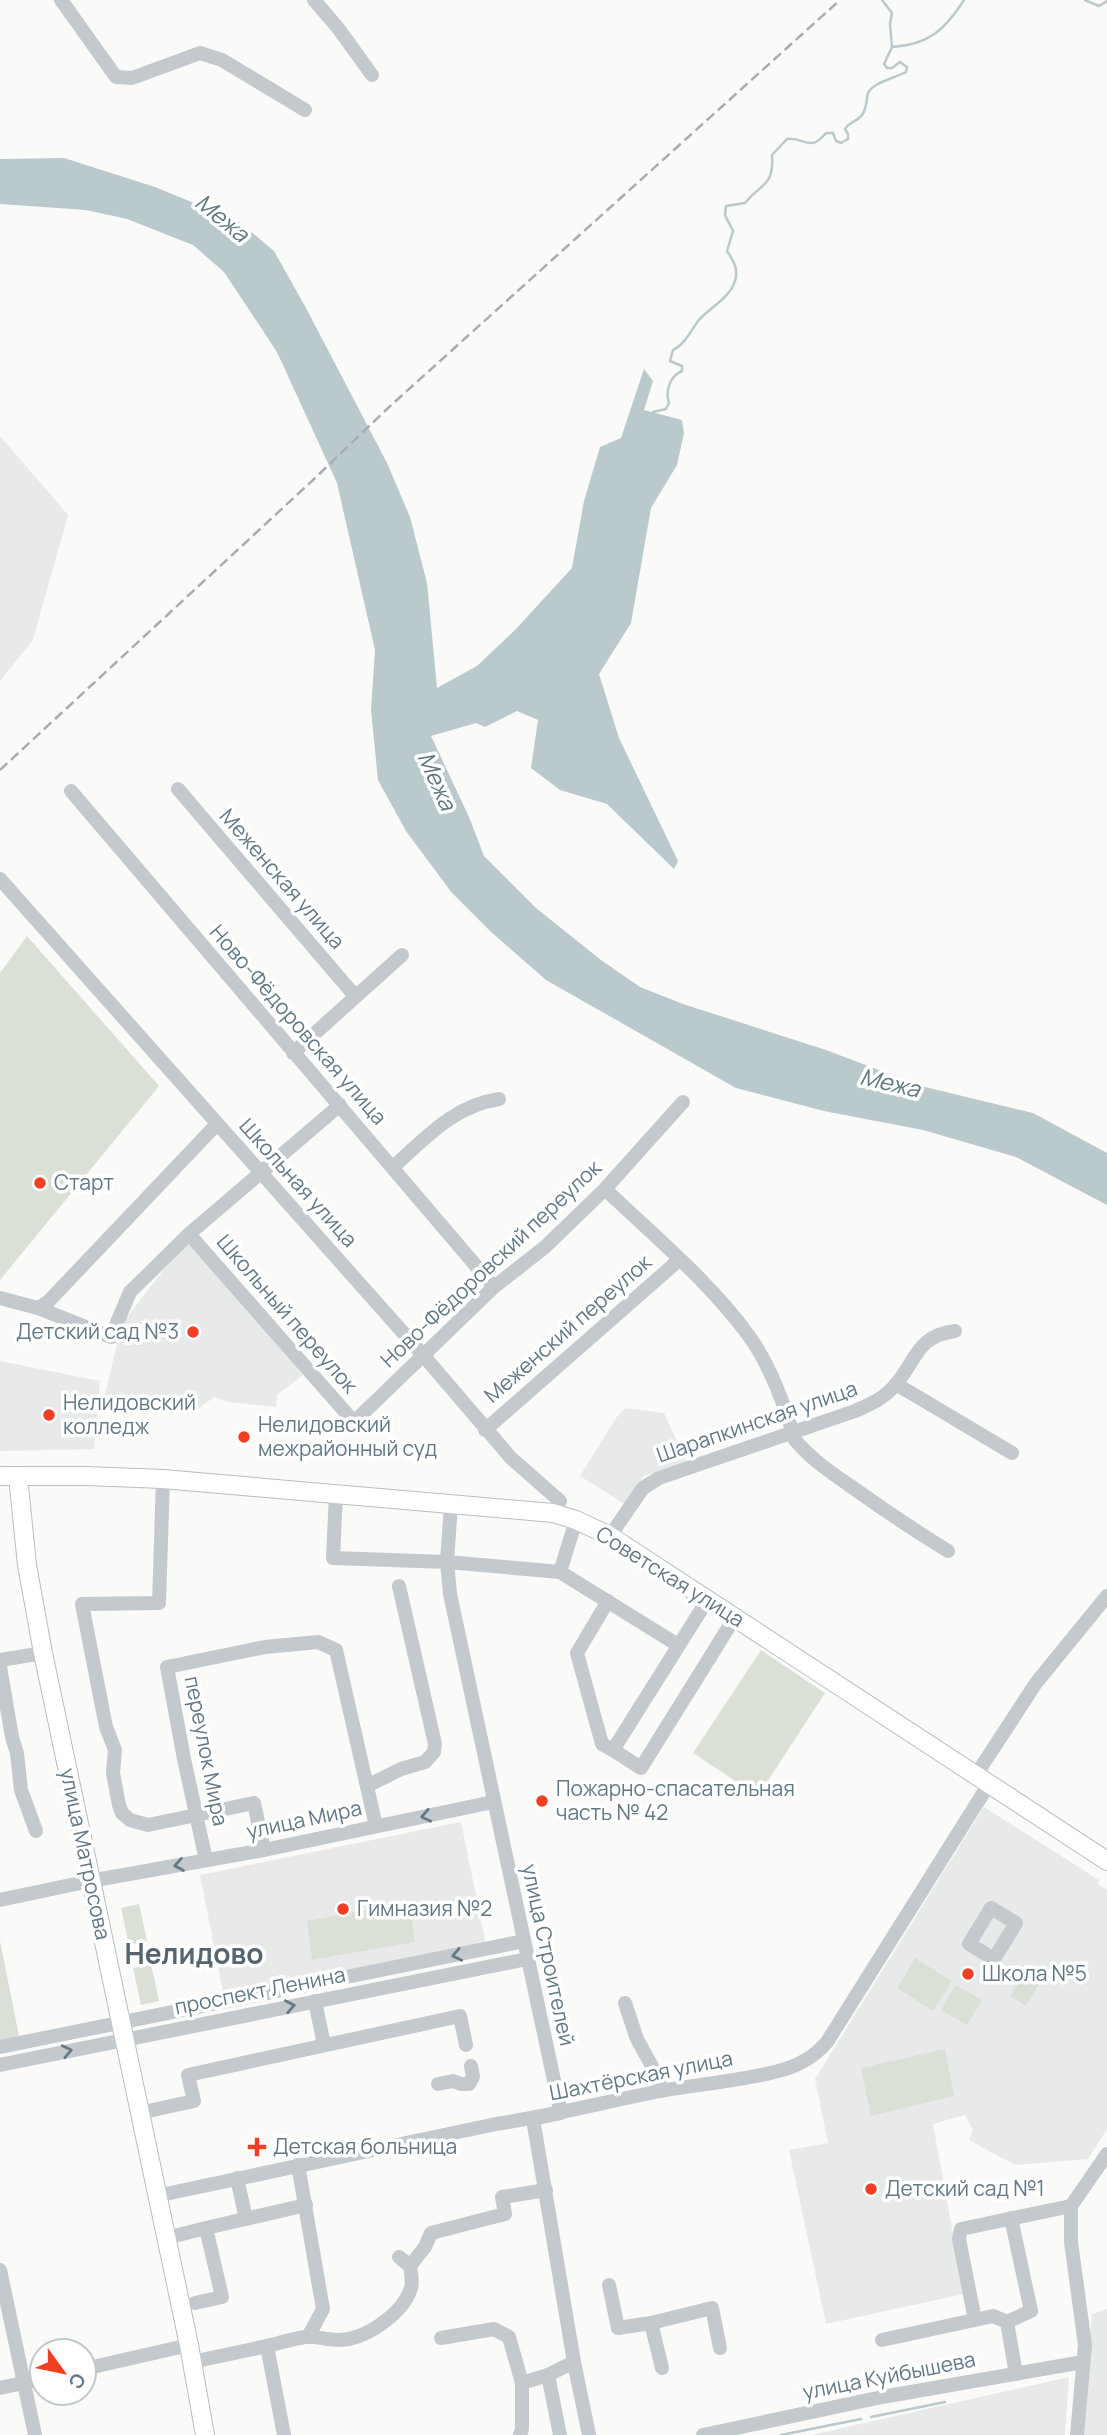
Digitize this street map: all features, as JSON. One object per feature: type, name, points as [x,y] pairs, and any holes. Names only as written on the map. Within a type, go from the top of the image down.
[{"type":"main road","name":"Советская улица","points":[[9,1476],[163,1479],[553,1513],[576,1520],[610,1536],[1107,1860]]},
{"type":"main road","name":"улица Матросова","points":[[9,1476],[43,1653],[205,2435]]},
{"type":"street","points":[[61,0],[116,77],[132,78],[200,53],[222,60],[305,110]]},
{"type":"street","points":[[313,0],[338,28],[372,75]]},
{"type":"street","name":"Меженская улица","points":[[178,789],[355,996]]},
{"type":"street","name":"Ново-Фёдоровская улица","points":[[71,791],[495,1287]]},
{"type":"street","name":"Школьная улица","points":[[0,879],[423,1355],[485,1430],[511,1458],[559,1501],[553,1513]]},
{"type":"street","points":[[293,1053],[401,955]]},
{"type":"street","points":[[393,1167],[451,1116],[482,1102],[499,1099]]},
{"type":"street","name":"Ново-Фёдоровский переулок","points":[[354,1422],[495,1287],[545,1247],[605,1189],[683,1102]]},
{"type":"street","name":"Школьный переулок","points":[[38,1308],[111,1337],[130,1292],[189,1234],[340,1105]]},
{"type":"street","points":[[0,1298],[38,1308],[48,1302],[217,1124]]},
{"type":"street","points":[[605,1189],[701,1279],[750,1337],[768,1369],[801,1447],[882,1509],[948,1551]]},
{"type":"street","name":"Школьный переулок","points":[[189,1234],[354,1422]]},
{"type":"street","name":"Меженский переулок","points":[[485,1430],[679,1260]]},
{"type":"street","name":"Шарапкинская улица","points":[[610,1536],[643,1488],[659,1478],[878,1401],[896,1384],[922,1346],[939,1333],[955,1332]]},
{"type":"street","points":[[896,1384],[1012,1453]]},
{"type":"street","points":[[163,1479],[159,1603],[82,1604],[107,1727],[115,1750],[113,1773],[122,1813],[137,1824],[148,1825],[254,1803],[264,1850]]},
{"type":"street","points":[[335,1494],[333,1558],[447,1562],[560,1572],[678,1645]]},
{"type":"street","name":"улица Строителей","points":[[451,1504],[447,1562],[450,1594],[561,2113]]},
{"type":"street","points":[[560,1572],[576,1520]]},
{"type":"street","points":[[367,1786],[401,1769],[425,1762],[435,1752],[400,1586]]},
{"type":"street","name":"Шахтёрская улица","points":[[561,2113],[660,2091],[782,2070],[817,2053],[827,2042],[983,1779],[1036,1683],[1107,1596]]},
{"type":"street","points":[[613,1751],[708,1599]]},
{"type":"street","points":[[608,1601],[577,1653],[603,1744],[641,1768],[735,1617]]},
{"type":"street","name":"переулок Мира","points":[[206,1860],[167,1667],[265,1647],[318,1642],[336,1650],[376,1826]]},
{"type":"street","points":[[0,1660],[43,1653]]},
{"type":"street","points":[[0,1667],[17,1753],[21,1790],[36,1831]]},
{"type":"street","name":"улица Мира","points":[[1,1898],[264,1850],[493,1802]]},
{"type":"street","name":"проспект Ленина","points":[[0,2065],[122,2031],[524,1941]]},
{"type":"street","name":"проспект Ленина","points":[[0,2048],[315,2001],[527,1959]]},
{"type":"street","points":[[315,2001],[324,2046]]},
{"type":"street","points":[[625,2003],[637,2039],[659,2079],[660,2091]]},
{"type":"street","points":[[139,2113],[195,2108],[188,2075],[460,2016],[466,2045]]},
{"type":"street","points":[[438,2084],[453,2081],[469,2084],[473,2077],[471,2066]]},
{"type":"street","points":[[561,2113],[533,2119],[589,2435]]},
{"type":"street","name":"Шахтёрская улица","points":[[156,2196],[483,2126],[533,2119]]},
{"type":"street","points":[[1077,2435],[1085,2345],[1071,2242],[1071,2206],[1107,2154]]},
{"type":"street","points":[[298,2165],[323,2309],[308,2337]]},
{"type":"street","points":[[237,2178],[246,2219]]},
{"type":"street","points":[[98,2367],[267,2346],[308,2337],[339,2340],[368,2333],[383,2324],[404,2301],[412,2286],[405,2261],[425,2247],[431,2233],[505,2214],[502,2197],[546,2190]]},
{"type":"street","points":[[166,2238],[306,2205]]},
{"type":"street","points":[[975,2320],[959,2239],[961,2229],[1071,2206]]},
{"type":"street","points":[[882,2340],[993,2316],[1007,2322],[1031,2311],[1011,2218]]},
{"type":"street","points":[[195,2303],[222,2297],[206,2228]]},
{"type":"street","points":[[0,2270],[35,2435]]},
{"type":"street","points":[[608,2285],[618,2328],[712,2308],[720,2347]]},
{"type":"street","points":[[1007,2322],[1016,2374]]},
{"type":"street","points":[[651,2323],[662,2368]]},
{"type":"street","points":[[441,2338],[494,2329],[509,2337],[522,2383],[520,2435]]},
{"type":"street","points":[[267,2346],[284,2435]]},
{"type":"street","points":[[522,2383],[548,2375],[574,2362]]},
{"type":"street","name":"улица Куйбышева","points":[[703,2435],[765,2428],[883,2397],[1083,2362]]},
{"type":"street","points":[[548,2375],[560,2435]]},
{"type":"street","points":[[0,2388],[28,2382]]},
{"type":"shaded area","points":[[0,436],[68,515],[33,640],[0,681]]},
{"type":"shaded area","name":"Старт","points":[[27,936],[159,1086],[0,1280],[0,973]]},
{"type":"shaded area","name":"Детский сад №3","points":[[187,1239],[303,1375],[277,1395],[276,1407],[228,1402],[214,1397],[194,1412],[102,1406],[122,1324]]},
{"type":"shaded area","name":"Нелидовский колледж","points":[[0,1361],[100,1381],[94,1449],[0,1451]]},
{"type":"shaded area","points":[[625,1408],[664,1413],[687,1464],[643,1476],[626,1505],[580,1476]]},
{"type":"shaded area","points":[[761,1650],[825,1693],[758,1796],[693,1753]]},
{"type":"shaded area","points":[[984,1807],[1099,1880],[1098,1884],[1107,1890],[1107,2129],[1088,2159],[1015,2165],[969,2140],[973,2130],[965,2115],[933,2124],[964,2294],[826,2324],[789,2150],[828,2143],[815,2079]]},
{"type":"shaded area","name":"Гимназия №2","points":[[461,1822],[486,1944],[224,1997],[200,1875]]},
{"type":"shaded area","points":[[410,1902],[415,1942],[312,1960],[307,1921]]},
{"type":"shaded area","points":[[139,1904],[147,1941],[129,1945],[121,1908]]},
{"type":"shaded area","points":[[0,1941],[19,2036],[0,2040]]},
{"type":"shaded area","points":[[915,1958],[952,1981],[933,2011],[897,1988]]},
{"type":"shaded area","points":[[151,1964],[159,2001],[141,2005],[133,1968]]},
{"type":"shaded area","points":[[1024,1973],[1040,1982],[1026,2006],[1010,1996]]},
{"type":"shaded area","points":[[956,1985],[982,2000],[967,2025],[941,2010]]},
{"type":"shaded area","points":[[945,2049],[954,2096],[871,2116],[861,2068]]},
{"type":"shaded area","points":[[1107,2309],[1107,2435],[1083,2435],[1092,2314]]},
{"type":"shaded area","points":[[1069,2377],[1065,2435],[811,2435]]},
{"type":"water","name":"Межа","points":[[64,158],[155,187],[238,221],[274,251],[387,463],[410,517],[427,583],[437,688],[477,666],[515,630],[572,568],[584,501],[600,447],[621,438],[644,369],[653,381],[644,410],[682,420],[684,433],[677,465],[651,508],[631,623],[599,674],[619,738],[678,861],[674,869],[607,804],[560,790],[531,768],[538,720],[517,711],[485,727],[476,723],[431,736],[484,856],[536,908],[640,987],[683,1004],[826,1050],[921,1086],[1033,1113],[1107,1153],[1107,1205],[1016,1157],[923,1130],[824,1111],[736,1088],[546,980],[452,893],[406,831],[378,780],[371,710],[375,650],[337,483],[277,352],[224,272],[193,245],[127,219],[86,210],[0,204],[0,159]]},
{"type":"waterway","points":[[652,416],[653,412],[666,409],[670,384],[674,376],[682,371],[682,366],[670,361],[673,350],[684,341],[698,321],[729,293],[735,281],[736,269],[727,251],[733,231],[725,215],[726,206],[745,203],[766,183],[771,173],[772,155],[787,139],[811,143],[826,133],[833,133],[836,141],[841,143],[848,139],[845,129],[862,115],[870,89],[906,72],[907,67],[900,62],[892,68],[887,68],[884,64],[892,47],[892,13],[882,0]]},
{"type":"waterway","points":[[892,47],[916,43],[934,34],[950,20],[964,0]]},
{"type":"waterway","points":[[1085,0],[1099,6],[1107,1]]},
{"type":"waterway","points":[[871,2417],[945,2402]]},
{"type":"waterway","points":[[781,2435],[861,2419]]},
{"type":"railway","points":[[0,770],[388,408],[840,0]]},
{"type":"place","name":"Старт","points":[[40,1183]]},
{"type":"place","name":"Детский сад №3","points":[[193,1332]]},
{"type":"place","name":"Нелидовский колледж","points":[[49,1415]]},
{"type":"place","name":"Нелидовский межрайонный суд","points":[[244,1437]]},
{"type":"place","name":"Пожарно-спасательная часть № 42","points":[[542,1801]]},
{"type":"place","name":"Гимназия №2","points":[[343,1909]]},
{"type":"place","name":"Школа №5","points":[[968,1974]]},
{"type":"place","name":"Детская больница","points":[[257,2147]]},
{"type":"place","name":"Детский сад №1","points":[[871,2189]]},
{"type":"district","name":"Нелидово","points":[[194,1954]]}]
